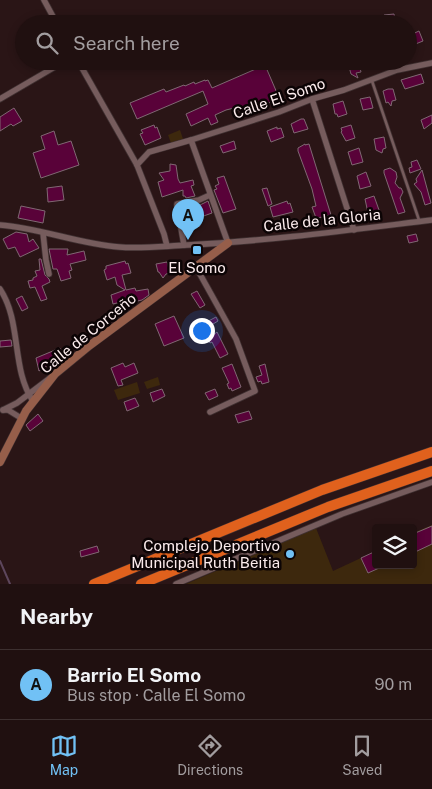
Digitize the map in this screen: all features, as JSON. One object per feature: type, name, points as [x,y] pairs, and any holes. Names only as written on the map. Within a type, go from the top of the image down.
[{"type":"highway","points":[[94,584],[322,490],[432,452]]},
{"type":"highway","points":[[141,584],[328,508],[432,470]]},
{"type":"main road","name":"Calle de Corceño","points":[[0,462],[30,398],[89,346],[228,243]]},
{"type":"main road","name":"Calle de Corceño","points":[[209,256],[216,244]]},
{"type":"street","points":[[44,0],[53,15]]},
{"type":"street","name":"Calle El Somo","points":[[417,65],[432,63]]},
{"type":"street","points":[[0,99],[49,70]]},
{"type":"street","points":[[83,70],[137,165],[167,246]]},
{"type":"street","name":"Calle El Somo","points":[[137,165],[149,152],[280,112],[312,98],[344,90],[401,70]]},
{"type":"street","points":[[312,98],[354,230]]},
{"type":"street","points":[[191,140],[228,243]]},
{"type":"street","points":[[184,245],[178,204],[199,200],[210,195]]},
{"type":"street","points":[[0,220],[8,225]]},
{"type":"street","name":"Calle de la Gloria","points":[[216,244],[432,220]]},
{"type":"street","points":[[0,225],[118,247],[216,244]]},
{"type":"street","points":[[43,233],[49,274]]},
{"type":"street","points":[[196,267],[236,339],[255,391],[210,412]]},
{"type":"street","name":"Calle de Corceño","points":[[0,289],[6,298],[16,339],[24,386],[30,398]]},
{"type":"street","points":[[2,411],[22,398],[30,398]]},
{"type":"street","points":[[2,411],[8,410],[24,414],[22,398]]},
{"type":"street","points":[[176,584],[342,514],[432,482]]},
{"type":"lane","points":[[372,80],[420,221]]},
{"type":"lane","points":[[164,290],[168,298]]},
{"type":"shaded area","points":[[180,130],[183,139],[171,143],[168,135]]},
{"type":"shaded area","points":[[158,377],[160,385],[147,389],[144,382]]},
{"type":"shaded area","points":[[137,382],[140,393],[118,400],[114,390]]},
{"type":"shaded area","name":"Complejo Deportivo Municipal Ruth Beitia","points":[[432,525],[432,584],[186,584],[316,528],[333,571],[372,553],[372,569],[417,569],[417,531]]},
{"type":"building","points":[[419,31],[423,41],[417,43],[417,32]]},
{"type":"building","points":[[253,70],[267,70],[277,93],[275,94],[277,99],[246,114],[245,112],[241,114],[239,110],[236,111],[234,108],[226,110],[215,115],[218,122],[211,125],[208,118],[191,126],[186,114],[208,104],[203,91],[137,119],[130,103],[164,89],[166,92],[194,82],[195,84],[208,80],[212,88]]},
{"type":"building","points":[[350,70],[360,70],[361,72],[356,73],[358,78],[351,74]]},
{"type":"building","points":[[421,74],[424,83],[405,89],[401,80]]},
{"type":"building","points":[[393,89],[396,100],[392,101],[391,106],[388,102],[386,103],[383,91]]},
{"type":"building","points":[[370,97],[373,108],[363,110],[360,99]]},
{"type":"building","points":[[343,101],[347,114],[338,117],[335,114],[333,104]]},
{"type":"building","points":[[14,108],[22,121],[13,126],[11,124],[0,131],[0,117]]},
{"type":"building","points":[[432,115],[432,123],[424,129],[421,120]]},
{"type":"building","points":[[304,119],[308,129],[294,133],[291,124]]},
{"type":"building","points":[[154,125],[155,128],[157,127],[161,138],[145,145],[140,134],[143,133],[141,130]]},
{"type":"building","points":[[351,125],[355,138],[346,141],[341,128]]},
{"type":"building","points":[[277,127],[277,129],[281,128],[284,137],[271,142],[267,131]]},
{"type":"building","points":[[54,131],[58,145],[71,141],[79,165],[41,178],[33,153],[45,149],[41,136]]},
{"type":"building","points":[[384,137],[386,148],[383,149],[382,153],[376,150],[374,139]]},
{"type":"building","points":[[234,141],[236,149],[223,153],[220,146]]},
{"type":"building","points":[[309,144],[331,215],[316,218],[312,207],[316,206],[312,189],[298,151],[298,148]]},
{"type":"building","points":[[359,148],[363,162],[352,165],[348,152]]},
{"type":"building","points":[[417,160],[421,169],[410,173],[411,162]]},
{"type":"building","points":[[170,164],[176,165],[180,183],[193,180],[194,185],[191,186],[195,196],[186,198],[183,196],[183,190],[162,197],[158,182],[164,180],[159,173],[170,171]]},
{"type":"building","points":[[390,168],[396,172],[395,183],[403,192],[400,198],[405,212],[398,214],[384,173],[384,170]]},
{"type":"building","points":[[422,170],[431,203],[425,205],[421,192],[414,184],[417,182],[416,179]]},
{"type":"building","points":[[366,172],[371,186],[360,189],[357,176]]},
{"type":"building","points":[[224,176],[236,209],[223,213],[214,190],[217,189],[215,186],[219,184],[217,178]]},
{"type":"building","points":[[62,186],[64,200],[48,202],[47,188]]},
{"type":"building","points":[[267,188],[272,204],[268,206],[262,189]]},
{"type":"building","points":[[374,196],[379,210],[368,213],[365,199]]},
{"type":"building","points":[[208,201],[212,213],[198,218],[200,226],[188,228],[183,208],[200,205]]},
{"type":"building","points":[[287,201],[288,204],[290,203],[293,212],[273,217],[270,207]]},
{"type":"building","points":[[21,206],[45,211],[43,223],[18,218]]},
{"type":"building","points":[[16,232],[27,234],[29,242],[33,239],[39,248],[20,257],[15,247],[8,249],[3,239]]},
{"type":"building","points":[[416,234],[418,241],[409,243],[407,236]]},
{"type":"building","points":[[49,249],[68,249],[67,255],[84,251],[86,260],[70,264],[72,270],[69,271],[71,278],[61,281],[57,269],[53,269]]},
{"type":"building","points":[[39,259],[41,259],[45,275],[50,282],[42,286],[47,299],[41,301],[35,287],[30,288],[28,281],[33,280],[37,276],[35,271],[40,270]]},
{"type":"building","points":[[125,261],[126,264],[128,263],[131,273],[122,275],[126,290],[135,288],[136,291],[148,289],[149,295],[142,300],[133,302],[132,299],[113,304],[111,295],[125,290],[117,285],[115,277],[107,280],[104,270],[106,266]]},
{"type":"building","points":[[167,262],[170,273],[166,274],[163,278],[158,272],[156,264]]},
{"type":"building","points":[[197,291],[205,305],[200,308],[191,294]]},
{"type":"building","points":[[22,296],[28,308],[22,311],[16,299]]},
{"type":"building","points":[[174,316],[184,338],[164,346],[155,324]]},
{"type":"building","points":[[216,317],[218,321],[203,330],[201,325]]},
{"type":"building","points":[[217,332],[228,354],[220,358],[212,342],[210,343],[208,339]]},
{"type":"building","points":[[11,340],[12,346],[0,347],[0,341]]},
{"type":"building","points":[[60,348],[63,354],[53,359],[54,361],[39,371],[36,358]]},
{"type":"building","points":[[123,363],[125,367],[134,363],[138,373],[121,380],[123,385],[118,386],[111,368]]},
{"type":"building","points":[[232,364],[241,387],[232,391],[231,388],[229,389],[227,384],[229,383],[222,368]]},
{"type":"building","points":[[265,364],[269,382],[262,384],[261,381],[258,382],[256,377],[262,375],[259,366]]},
{"type":"building","points":[[162,389],[165,396],[153,402],[150,393]]},
{"type":"building","points":[[215,389],[218,396],[209,400],[205,393]]},
{"type":"building","points":[[135,398],[139,406],[127,411],[124,402]]},
{"type":"building","points":[[249,411],[252,419],[238,423],[235,415]]},
{"type":"building","points":[[38,414],[43,421],[30,431],[26,425]]},
{"type":"building","points":[[432,526],[432,544],[417,551],[417,532]]},
{"type":"building","points":[[97,546],[99,552],[81,557],[80,551]]},
{"type":"building","points":[[372,553],[372,569],[377,569],[368,573],[361,558]]},
{"type":"waterway","points":[[0,561],[10,584]]},
{"type":"place","name":"Barrio El Somo","points":[[188,240]]},
{"type":"place","name":"El Somo","points":[[197,250]]},
{"type":"place","name":"Complejo Deportivo Municipal Ruth Beitia","points":[[290,554]]}]
